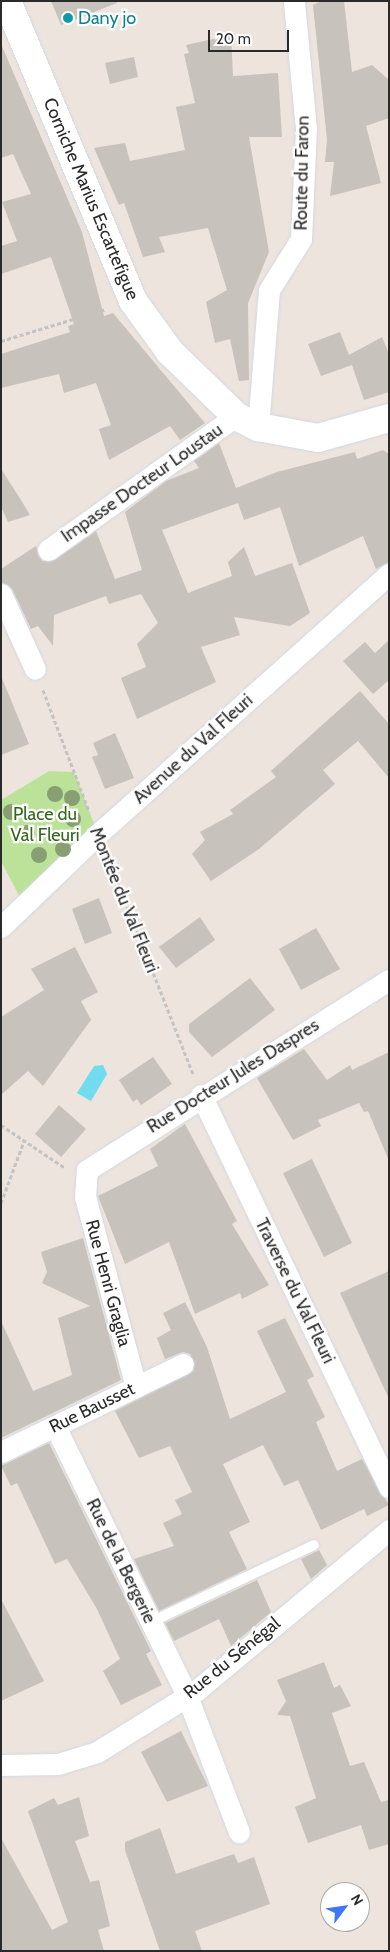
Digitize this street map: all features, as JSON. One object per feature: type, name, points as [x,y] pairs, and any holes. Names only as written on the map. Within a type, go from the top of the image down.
[{"type":"main road","name":"Corniche Marius Escartefigue","points":[[7,1],[133,301],[170,352],[247,421]]},
{"type":"main road","points":[[247,421],[318,438],[389,418]]},
{"type":"street","name":"Route du Faron","points":[[247,421],[270,290],[301,239],[306,129],[294,1]]},
{"type":"street","name":"Impasse Docteur Loustau","points":[[48,550],[247,421]]},
{"type":"street","name":"Avenue du Val Fleuri","points":[[1,927],[98,834],[389,574]]},
{"type":"street","points":[[1,594],[35,669]]},
{"type":"street","name":"Rue Docteur Jules Daspres","points":[[84,1178],[95,1163],[201,1095],[389,980]]},
{"type":"street","name":"Traverse du Val Fleuri","points":[[201,1095],[389,1487]]},
{"type":"street","name":"Rue Henri Graglia","points":[[84,1178],[136,1387]]},
{"type":"street","name":"Rue Bausset","points":[[1,1452],[183,1364]]},
{"type":"street","name":"Rue de la Bergerie","points":[[55,1426],[187,1696],[240,1832]]},
{"type":"street","name":"Rue du Sénégal","points":[[1,1765],[84,1758],[187,1696],[389,1530]]},
{"type":"lane","points":[[151,1622],[314,1545]]},
{"type":"path","points":[[1,341],[133,301]]},
{"type":"path","name":"Montée du Val Fleuri","points":[[35,669],[201,1095]]},
{"type":"path","points":[[1,1125],[84,1178]]},
{"type":"path","points":[[1,1203],[24,1141]]},
{"type":"green space","name":"Place du Val Fleuri","points":[[49,771],[74,772],[98,834],[24,905],[1,861],[1,800]]},
{"type":"water","points":[[103,1065],[107,1074],[91,1101],[77,1093],[94,1066]]},
{"type":"building","name":"Dany jo","points":[[51,1],[117,1],[117,3],[61,25]]},
{"type":"building","points":[[321,1],[344,1],[352,72],[372,65],[389,80],[389,118],[366,126],[381,183],[330,196],[334,162],[325,162],[327,140],[313,5]]},
{"type":"building","points":[[231,35],[233,76],[278,73],[282,137],[249,137],[269,252],[248,303],[249,380],[239,381],[230,339],[215,343],[206,302],[227,290],[208,228],[159,237],[165,252],[143,257],[124,203],[119,205],[94,148],[125,143],[130,161],[185,150],[176,107],[195,103],[184,54],[189,53],[186,45]]},
{"type":"building","points":[[1,44],[82,232],[104,316],[113,313],[205,423],[180,440],[170,426],[109,460],[99,429],[111,425],[96,383],[64,393],[59,374],[1,388],[1,354],[70,332],[68,326],[74,324],[51,257],[1,274],[1,246],[17,241],[2,202],[31,194],[13,154],[1,158]]},
{"type":"building","points":[[134,57],[138,77],[110,84],[105,63]]},
{"type":"building","points":[[340,332],[349,355],[382,337],[389,354],[389,392],[364,400],[352,365],[321,376],[308,344]]},
{"type":"building","points":[[219,443],[236,488],[277,472],[355,452],[357,459],[383,450],[389,454],[389,562],[376,569],[363,536],[299,566],[280,507],[244,520],[238,503],[162,530],[188,593],[232,576],[228,562],[244,547],[255,576],[292,563],[310,613],[290,626],[234,617],[240,635],[201,647],[216,682],[137,719],[121,678],[146,667],[137,644],[158,623],[141,594],[109,604],[106,596],[54,615],[53,646],[38,626],[31,629],[12,589],[1,582],[1,569],[36,546],[42,561],[55,560],[96,531],[115,579],[142,570],[125,512],[166,481],[199,468],[194,461]]},
{"type":"building","points":[[1,469],[30,515],[8,522],[1,507]]},
{"type":"building","points":[[389,640],[389,680],[373,694],[343,661],[365,642],[375,653]]},
{"type":"building","points":[[1,676],[29,744],[1,755]]},
{"type":"building","points":[[360,691],[389,724],[389,778],[358,741],[323,770],[335,784],[259,849],[211,881],[192,854],[205,840],[200,832],[233,814],[230,810],[276,777],[271,771]]},
{"type":"building","points":[[115,733],[134,778],[105,789],[92,757],[98,755],[93,743]]},
{"type":"building","points":[[99,898],[112,933],[85,944],[72,909]]},
{"type":"building","points":[[200,917],[215,940],[176,968],[159,947]]},
{"type":"building","points":[[316,928],[340,969],[301,990],[279,949]]},
{"type":"building","points":[[75,947],[98,992],[81,1001],[91,1020],[43,1086],[28,1071],[1,1095],[1,1017],[44,990],[31,969]]},
{"type":"building","points":[[250,978],[275,1010],[212,1057],[189,1032],[189,1024]]},
{"type":"building","points":[[304,1049],[327,1080],[350,1065],[352,1070],[389,1052],[389,1161],[368,1111],[364,1112],[359,1103],[318,1120],[321,1126],[293,1140],[257,1078]]},
{"type":"building","points":[[153,1057],[172,1084],[141,1105],[137,1099],[133,1102],[119,1080]]},
{"type":"building","points":[[59,1105],[86,1129],[61,1157],[35,1134]]},
{"type":"building","points":[[185,1124],[237,1221],[232,1224],[269,1285],[242,1299],[240,1293],[195,1314],[169,1242],[125,1264],[98,1196],[158,1166],[150,1149]]},
{"type":"building","points":[[312,1159],[352,1243],[324,1257],[283,1173]]},
{"type":"building","points":[[83,1238],[121,1380],[1,1438],[1,1321],[33,1391],[72,1375],[58,1318],[90,1306],[42,1283],[47,1272],[41,1252]]},
{"type":"building","points":[[389,1271],[389,1399],[340,1293]]},
{"type":"building","points":[[185,1302],[207,1347],[230,1419],[286,1392],[257,1331],[285,1318],[314,1376],[307,1380],[325,1417],[316,1422],[337,1471],[362,1459],[389,1505],[367,1516],[364,1509],[321,1530],[298,1480],[284,1486],[263,1445],[223,1464],[250,1522],[229,1532],[247,1569],[159,1611],[134,1559],[174,1546],[163,1523],[182,1514],[175,1500],[192,1492],[170,1446],[139,1458],[115,1411],[194,1371],[190,1354],[183,1352],[165,1359],[157,1338],[171,1330],[163,1313]]},
{"type":"building","points":[[49,1443],[151,1651],[146,1654],[162,1685],[121,1705],[103,1671],[120,1659],[97,1609],[67,1559],[55,1564],[17,1483],[11,1486],[1,1466]]},
{"type":"building","points":[[319,1550],[327,1565],[311,1579],[301,1559]]},
{"type":"building","points":[[257,1580],[271,1612],[231,1646],[219,1619],[174,1641],[165,1623]]},
{"type":"building","points":[[1,1599],[44,1681],[1,1701]]},
{"type":"building","points":[[324,1662],[334,1688],[340,1685],[351,1706],[332,1713],[350,1766],[364,1762],[381,1802],[389,1800],[389,1844],[369,1850],[361,1825],[308,1843],[295,1807],[316,1798],[290,1716],[277,1715],[286,1701],[277,1680]]},
{"type":"building","points":[[181,1731],[208,1786],[167,1802],[141,1752]]},
{"type":"building","points":[[79,1797],[89,1836],[75,1841],[90,1882],[99,1880],[110,1926],[98,1930],[104,1951],[1,1951],[1,1838],[52,1930],[68,1922],[28,1811],[54,1798],[58,1805]]},
{"type":"building","points":[[160,1828],[176,1874],[234,1854],[238,1863],[254,1857],[270,1904],[195,1931],[202,1951],[160,1951],[125,1850],[125,1842]]},
{"type":"place","name":"Dany jo","points":[[68,18]]}]
